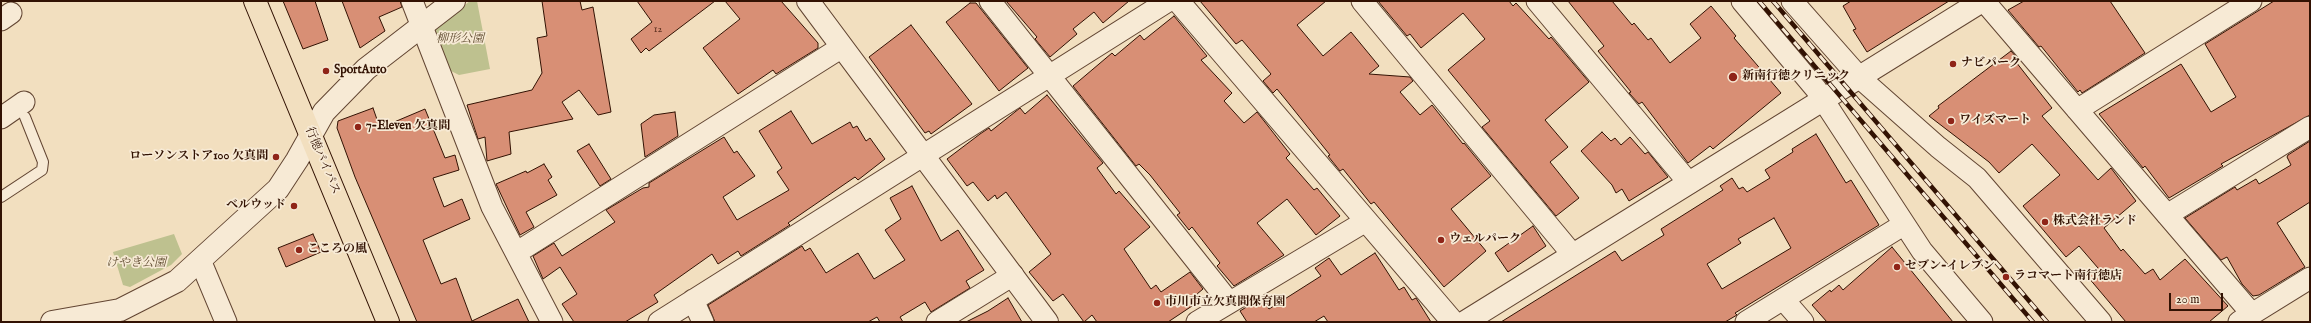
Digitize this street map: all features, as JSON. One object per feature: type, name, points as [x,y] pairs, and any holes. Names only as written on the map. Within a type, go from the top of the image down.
[{"type":"main road","name":"行徳バイパス","points":[[255,1],[388,322]]},
{"type":"street","points":[[412,1],[481,180],[516,253],[552,322]]},
{"type":"street","points":[[52,322],[120,310],[177,281],[278,189],[324,112],[366,69],[454,1]]},
{"type":"street","points":[[808,1],[1047,322]]},
{"type":"street","points":[[990,1],[1229,302]]},
{"type":"street","points":[[659,322],[1168,1]]},
{"type":"street","points":[[1178,1],[1453,322]]},
{"type":"street","points":[[1362,1],[1573,255]]},
{"type":"street","points":[[1537,1],[1689,183]]},
{"type":"street","points":[[1742,1],[1824,100],[1922,251],[1982,322]]},
{"type":"street","points":[[1792,1],[1860,78],[1938,147],[1977,178],[2101,322]]},
{"type":"street","points":[[1465,322],[1983,1],[2167,215],[2245,318],[2310,278]]},
{"type":"street","points":[[2077,110],[2251,1]]},
{"type":"street","points":[[516,253],[842,47]]},
{"type":"street","points":[[1,118],[25,109]]},
{"type":"street","points":[[2167,215],[2310,127]]},
{"type":"street","points":[[1197,322],[1366,221]]},
{"type":"street","points":[[1746,322],[1904,225]]},
{"type":"street","points":[[200,260],[226,322]]},
{"type":"street","points":[[937,322],[1013,275]]},
{"type":"street","points":[[1783,299],[1802,322]]},
{"type":"street","points":[[694,300],[703,322]]},
{"type":"lane","points":[[1,197],[42,170],[43,162],[25,109]]},
{"type":"green space","name":"柳形公園","points":[[470,1],[477,1],[490,69],[459,75],[445,68],[433,35],[435,28]]},
{"type":"green space","name":"けやき公園","points":[[174,234],[182,254],[171,265],[130,287],[123,285],[113,252]]},
{"type":"building","points":[[283,1],[315,1],[328,40],[303,49]]},
{"type":"building","points":[[342,1],[400,1],[402,7],[379,17],[385,31],[360,48]]},
{"type":"building","points":[[542,1],[580,1],[582,10],[593,7],[611,112],[598,115],[579,90],[562,102],[573,119],[509,132],[511,154],[487,161],[485,137],[478,139],[467,105],[532,90],[542,73],[537,38],[547,36]]},
{"type":"building","points":[[637,1],[715,1],[649,51],[646,48],[641,53],[631,39],[652,22]]},
{"type":"building","points":[[725,1],[781,1],[818,43],[818,48],[776,74],[773,70],[738,94],[703,48],[740,19]]},
{"type":"building","points":[[1006,1],[1129,1],[1103,23],[1094,12],[1073,29],[1077,34],[1050,57],[1035,39],[1037,37]]},
{"type":"building","points":[[1200,1],[1326,1],[1297,25],[1323,56],[1351,32],[1379,66],[1369,74],[1410,77],[1413,81],[1400,92],[1420,115],[1432,105],[1491,176],[1451,209],[1486,251],[1444,287],[1374,202],[1371,204],[1343,169],[1340,171],[1328,156],[1330,155],[1277,89],[1273,93],[1263,81],[1271,74],[1242,40],[1236,44]]},
{"type":"building","points":[[1378,1],[1509,1],[1513,6],[1516,3],[1549,39],[1551,37],[1589,82],[1545,120],[1568,147],[1550,162],[1579,198],[1556,216],[1482,127],[1490,121],[1448,70],[1485,39],[1463,13],[1421,48],[1410,34],[1407,36]]},
{"type":"building","points":[[1568,1],[1612,1],[1632,25],[1634,23],[1648,40],[1651,38],[1670,63],[1701,38],[1690,24],[1711,6],[1736,36],[1734,38],[1781,93],[1713,149],[1710,146],[1688,163],[1642,102],[1639,104],[1629,93],[1631,92],[1598,51],[1604,46]]},
{"type":"building","points":[[1851,1],[1949,1],[1867,52],[1853,30],[1856,29],[1843,6]]},
{"type":"building","points":[[2024,1],[2110,1],[2145,53],[2082,93],[2080,90],[2078,92],[2041,46],[2039,47],[2008,10]]},
{"type":"building","points":[[2274,1],[2310,1],[2310,115],[2221,164],[2223,166],[2169,198],[2145,166],[2143,168],[2099,114],[2181,64],[2211,112],[2236,97],[2205,44]]},
{"type":"building","points":[[970,3],[976,3],[1028,68],[999,91],[946,22]]},
{"type":"building","points":[[1174,16],[1207,56],[1201,60],[1232,93],[1224,101],[1244,123],[1257,112],[1290,154],[1286,158],[1314,190],[1317,188],[1340,216],[1316,235],[1287,199],[1257,223],[1284,255],[1234,286],[1217,266],[1220,263],[1192,227],[1189,230],[1177,215],[1180,213],[1150,175],[1139,164],[1136,166],[1073,86],[1112,53],[1115,56],[1140,35],[1144,40]]},
{"type":"building","points":[[911,25],[972,104],[931,134],[929,131],[925,133],[869,57]]},
{"type":"building","points":[[2011,51],[2019,60],[2016,62],[2052,108],[2042,116],[2098,180],[2111,168],[2136,201],[2104,228],[2121,251],[2123,249],[2145,274],[2153,269],[2160,280],[2185,259],[2228,306],[2209,322],[2126,322],[2088,277],[2098,268],[2079,246],[2066,257],[2023,206],[2060,175],[2032,144],[1999,173],[1989,162],[1929,116],[1939,108],[1938,106]]},
{"type":"building","points":[[1047,95],[1103,163],[1097,168],[1116,194],[1119,191],[1150,227],[1124,249],[1151,289],[1156,285],[1161,292],[1190,272],[1203,289],[1197,294],[1201,300],[1168,322],[1097,322],[1092,315],[1084,322],[1063,294],[1053,301],[1029,272],[1051,254],[1006,192],[997,199],[995,195],[988,201],[973,182],[967,186],[947,159],[989,128],[991,131],[1020,108],[1025,114]]},
{"type":"building","points":[[373,108],[380,128],[425,109],[445,158],[455,155],[459,170],[433,178],[444,207],[462,199],[470,219],[423,240],[441,284],[456,278],[472,321],[518,299],[529,322],[417,322],[355,177],[337,128],[338,121]]},
{"type":"building","points":[[791,111],[812,144],[850,122],[853,128],[857,126],[866,141],[870,138],[885,159],[858,180],[855,177],[788,223],[790,225],[741,256],[738,251],[718,264],[712,254],[654,295],[658,302],[625,322],[574,322],[562,304],[577,294],[560,267],[543,279],[533,256],[554,243],[562,256],[615,222],[606,210],[643,188],[649,187],[649,183],[724,137],[734,153],[737,151],[755,176],[723,197],[737,220],[789,190],[777,172],[782,168],[759,131]]},
{"type":"building","points":[[675,112],[678,136],[645,157],[641,124],[654,115]]},
{"type":"building","points":[[1602,132],[1611,141],[1615,138],[1621,145],[1630,137],[1645,154],[1648,152],[1668,177],[1629,201],[1622,189],[1616,193],[1612,185],[1581,151]]},
{"type":"building","points":[[1816,134],[1846,183],[1851,180],[1879,225],[1735,313],[1737,315],[1725,322],[1501,322],[1615,251],[1622,261],[1664,235],[1661,229],[1723,190],[1720,186],[1732,178],[1739,189],[1743,187],[1747,192],[1770,178],[1765,170],[1793,152],[1792,149]],"holes":[[[1774,218],[1791,248],[1722,289],[1707,264],[1741,243],[1738,239]]]},
{"type":"building","points":[[2310,141],[2310,202],[2277,223],[2305,267],[2259,295],[2253,296],[2242,284],[2227,257],[2221,260],[2185,218],[2235,187],[2237,190],[2256,179],[2259,184],[2291,165],[2287,157],[2288,155]]},
{"type":"building","points":[[589,144],[611,179],[600,186],[577,151]]},
{"type":"building","points":[[544,164],[552,177],[548,180],[557,195],[526,212],[534,227],[520,235],[496,184],[526,171],[527,173]]},
{"type":"building","points":[[912,186],[941,241],[958,230],[984,270],[966,281],[970,288],[931,312],[925,302],[900,317],[903,322],[880,322],[877,317],[868,322],[715,322],[708,305],[802,246],[805,251],[810,248],[826,273],[858,253],[874,279],[905,260],[885,230],[901,219],[890,198]]},
{"type":"building","points":[[1533,226],[1546,246],[1508,272],[1495,253]]},
{"type":"building","name":"こころの風","points":[[313,234],[321,252],[286,267],[278,248]]},
{"type":"building","points":[[1892,247],[1953,322],[1827,322],[1812,305],[1830,290],[1831,292],[1839,285],[1843,290]]},
{"type":"building","points":[[1375,253],[1399,290],[1404,287],[1412,300],[1416,298],[1431,322],[1328,322],[1324,316],[1314,322],[1247,322],[1240,311],[1261,298],[1269,309],[1321,276],[1315,268],[1329,258],[1341,275]]},
{"type":"building","points":[[1008,298],[1022,322],[966,322],[988,311]]},
{"type":"railway","points":[[1759,1],[2033,322]]},
{"type":"railway","points":[[1773,1],[2047,322]]},
{"type":"place","name":"ナビパーク","points":[[1953,64]]},
{"type":"place","name":"SportAuto","points":[[326,71]]},
{"type":"place","name":"新南行徳クリニック","points":[[1733,77]]},
{"type":"place","name":"ワイズマート","points":[[1951,121]]},
{"type":"place","name":"7-Eleven 欠真間","points":[[358,127]]},
{"type":"place","name":"ローソンストア100 欠真間","points":[[276,157]]},
{"type":"place","name":"ベルウッド","points":[[294,206]]},
{"type":"place","name":"株式会社ランド","points":[[2045,222]]},
{"type":"place","name":"ウェルパーク","points":[[1441,240]]},
{"type":"place","name":"こころの風","points":[[299,250]]},
{"type":"place","name":"セブン-イレブン","points":[[1897,267]]},
{"type":"place","name":"ラコマート南行徳店","points":[[2006,277]]},
{"type":"place","name":"市川市立欠真間保育園","points":[[1157,303]]}]
